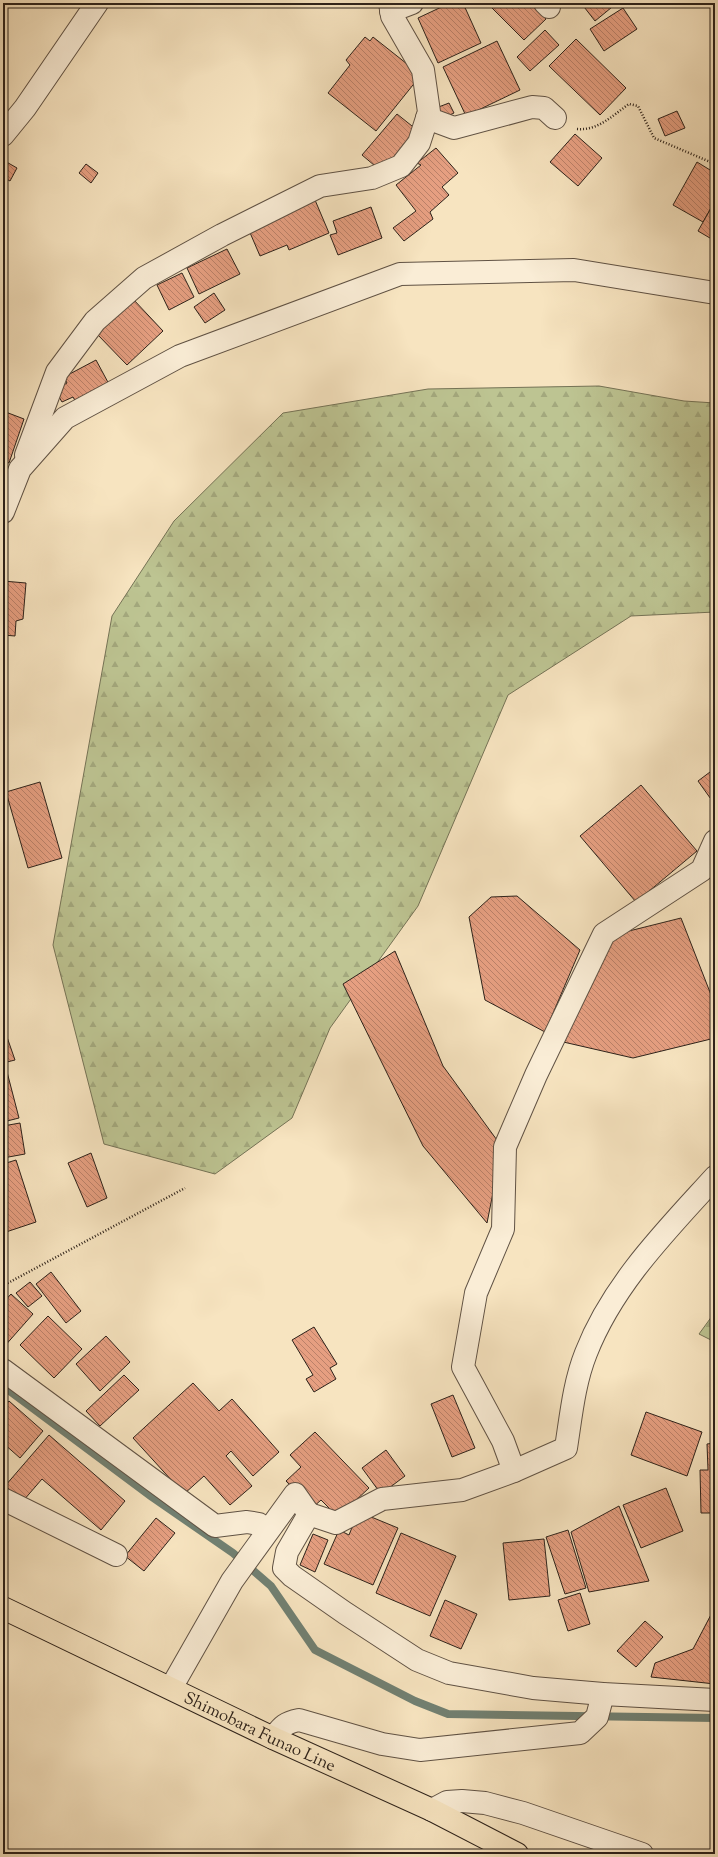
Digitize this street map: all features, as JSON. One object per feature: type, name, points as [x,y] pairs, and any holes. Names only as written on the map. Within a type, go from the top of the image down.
[{"type":"main road","name":"Shimobara Funao Line","points":[[3,1608],[273,1738],[432,1810],[517,1854]]},
{"type":"street","points":[[3,135],[25,108],[97,3]]},
{"type":"street","points":[[3,512],[57,372],[95,321],[144,278],[222,235],[320,186],[372,178],[401,166],[419,143],[429,112],[423,70],[392,16],[390,7],[412,3]]},
{"type":"street","points":[[427,118],[454,128],[532,107],[544,108],[555,118]]},
{"type":"street","points":[[20,469],[64,418],[180,356],[400,274],[574,270],[715,292]]},
{"type":"street","points":[[514,1471],[503,1441],[463,1367],[476,1293],[503,1229],[505,1147],[536,1075],[604,934],[702,870],[715,841]]},
{"type":"street","points":[[171,1688],[232,1581],[295,1494],[309,1514],[336,1523],[382,1499],[462,1490],[514,1471],[566,1448],[574,1390],[586,1353],[613,1299],[644,1257],[715,1177]]},
{"type":"street","points":[[3,1370],[214,1526],[247,1522],[259,1524]]},
{"type":"street","points":[[3,1499],[116,1555]]},
{"type":"street","points":[[309,1514],[282,1545],[284,1568],[292,1576],[345,1613],[417,1660],[449,1673],[533,1688],[603,1694],[715,1700]]},
{"type":"street","points":[[273,1738],[282,1727],[289,1722],[299,1720],[382,1744],[420,1750],[580,1733],[597,1717],[603,1694]]},
{"type":"street","points":[[432,1810],[448,1802],[462,1801],[485,1803],[523,1813],[642,1854]]},
{"type":"path","points":[[555,118],[571,128],[585,130],[599,126],[629,104],[638,106],[654,138],[715,164]]},
{"type":"path","points":[[3,1287],[185,1188]]},
{"type":"green space","points":[[599,386],[684,401],[715,403],[715,612],[631,616],[508,695],[418,906],[330,1028],[292,1118],[215,1174],[104,1144],[53,945],[112,616],[174,521],[283,413],[428,389]]},
{"type":"green space","points":[[715,1312],[715,1342],[699,1334]]},
{"type":"building","points":[[450,3],[463,3],[481,43],[438,63],[418,18]]},
{"type":"building","points":[[487,3],[530,3],[546,19],[524,40]]},
{"type":"building","points":[[581,3],[617,3],[595,21]]},
{"type":"building","points":[[623,8],[637,29],[604,51],[590,29]]},
{"type":"building","points":[[545,30],[559,45],[530,71],[517,57]]},
{"type":"building","points":[[365,37],[370,41],[373,37],[421,75],[376,131],[328,93],[350,65],[346,60]]},
{"type":"building","points":[[576,39],[626,88],[600,115],[549,66]]},
{"type":"building","points":[[497,41],[520,90],[466,116],[443,67]]},
{"type":"building","points":[[449,103],[454,113],[441,119],[436,108]]},
{"type":"building","points":[[677,111],[685,128],[665,136],[658,119]]},
{"type":"building","points":[[397,114],[417,130],[405,152],[381,171],[362,155]]},
{"type":"building","points":[[575,134],[602,158],[578,186],[550,162]]},
{"type":"building","points":[[436,148],[458,173],[442,187],[449,195],[430,212],[433,219],[404,241],[393,228],[416,211],[396,185],[421,165],[417,163]]},
{"type":"building","points":[[3,160],[17,168],[10,181],[3,177]]},
{"type":"building","points":[[697,162],[715,173],[715,201],[703,222],[673,205]]},
{"type":"building","points":[[86,164],[98,173],[91,183],[79,173]]},
{"type":"building","points":[[315,200],[329,233],[289,250],[287,245],[260,256],[248,228]]},
{"type":"building","points":[[715,201],[715,241],[698,231]]},
{"type":"building","points":[[371,207],[382,238],[338,255],[330,235],[337,233],[333,221]]},
{"type":"building","points":[[227,249],[240,274],[199,294],[187,268]]},
{"type":"building","points":[[182,273],[194,297],[169,310],[157,285]]},
{"type":"building","points":[[214,293],[225,310],[205,323],[194,307]]},
{"type":"building","points":[[133,299],[163,331],[127,365],[97,334]]},
{"type":"building","points":[[96,360],[110,386],[77,404],[73,397],[62,402],[55,390],[67,383],[64,377]]},
{"type":"building","points":[[3,411],[24,419],[9,463],[3,460]]},
{"type":"building","points":[[3,581],[26,583],[23,619],[16,621],[15,636],[3,635]]},
{"type":"building","points":[[710,772],[715,778],[715,800],[713,802],[698,781]]},
{"type":"building","points":[[40,782],[62,858],[28,868],[6,792]]},
{"type":"building","points":[[641,785],[697,851],[636,902],[580,836]]},
{"type":"building","points":[[517,896],[580,950],[545,1032],[485,1000],[469,917],[491,897]]},
{"type":"building","points":[[681,918],[715,1005],[715,1038],[633,1058],[559,1041],[609,936]]},
{"type":"building","points":[[395,951],[443,1066],[502,1147],[487,1223],[423,1146],[343,984]]},
{"type":"building","points":[[7,1037],[15,1060],[3,1063],[3,1038]]},
{"type":"building","points":[[6,1068],[19,1118],[3,1122],[3,1069]]},
{"type":"building","points":[[20,1123],[25,1154],[3,1158],[3,1126]]},
{"type":"building","points":[[91,1153],[107,1198],[87,1207],[68,1163]]},
{"type":"building","points":[[16,1160],[36,1222],[3,1233],[3,1164]]},
{"type":"building","points":[[51,1272],[81,1311],[66,1323],[36,1284]]},
{"type":"building","points":[[30,1282],[42,1296],[28,1307],[16,1293]]},
{"type":"building","points":[[11,1294],[33,1314],[3,1348],[3,1303]]},
{"type":"building","points":[[48,1316],[82,1349],[54,1378],[20,1345]]},
{"type":"building","points":[[314,1327],[337,1364],[330,1368],[336,1379],[314,1392],[306,1379],[313,1375],[292,1340]]},
{"type":"building","points":[[106,1336],[130,1362],[100,1391],[76,1364]]},
{"type":"building","points":[[124,1375],[139,1390],[100,1426],[86,1411]]},
{"type":"building","points":[[193,1383],[219,1411],[232,1399],[279,1452],[253,1476],[231,1451],[226,1456],[252,1486],[230,1505],[204,1476],[184,1494],[133,1438]]},
{"type":"building","points":[[453,1395],[475,1448],[452,1457],[431,1404]]},
{"type":"building","points":[[9,1401],[43,1431],[20,1458],[3,1443],[3,1408]]},
{"type":"building","points":[[646,1412],[702,1432],[687,1476],[631,1455]]},
{"type":"building","points":[[315,1432],[369,1488],[338,1517],[321,1500],[312,1508],[286,1481],[301,1467],[290,1455]]},
{"type":"building","points":[[49,1435],[125,1501],[101,1530],[42,1479],[23,1501],[5,1486]]},
{"type":"building","points":[[715,1443],[715,1513],[701,1513],[700,1470],[708,1470],[707,1444]]},
{"type":"building","points":[[386,1450],[405,1476],[381,1494],[362,1468]]},
{"type":"building","points":[[666,1488],[683,1531],[641,1548],[623,1505]]},
{"type":"building","points":[[619,1506],[649,1581],[589,1592],[571,1532]]},
{"type":"building","points":[[364,1514],[398,1528],[373,1585],[324,1564],[339,1530],[349,1535],[355,1520]]},
{"type":"building","points":[[156,1518],[175,1533],[144,1571],[125,1556]]},
{"type":"building","points":[[568,1530],[586,1588],[565,1594],[546,1537]]},
{"type":"building","points":[[401,1533],[456,1556],[430,1616],[376,1593]]},
{"type":"building","points":[[313,1534],[328,1540],[315,1572],[300,1565]]},
{"type":"building","points":[[544,1539],[550,1596],[509,1600],[503,1543]]},
{"type":"building","points":[[580,1593],[590,1624],[568,1631],[558,1600]]},
{"type":"building","points":[[445,1600],[477,1614],[461,1649],[430,1636]]},
{"type":"building","points":[[715,1607],[715,1684],[651,1677],[655,1663],[693,1649]]},
{"type":"building","points":[[645,1621],[663,1637],[636,1667],[617,1651]]},
{"type":"waterway","points":[[3,1386],[152,1497],[233,1553],[271,1586],[315,1650],[415,1701],[448,1714],[715,1718]]}]
